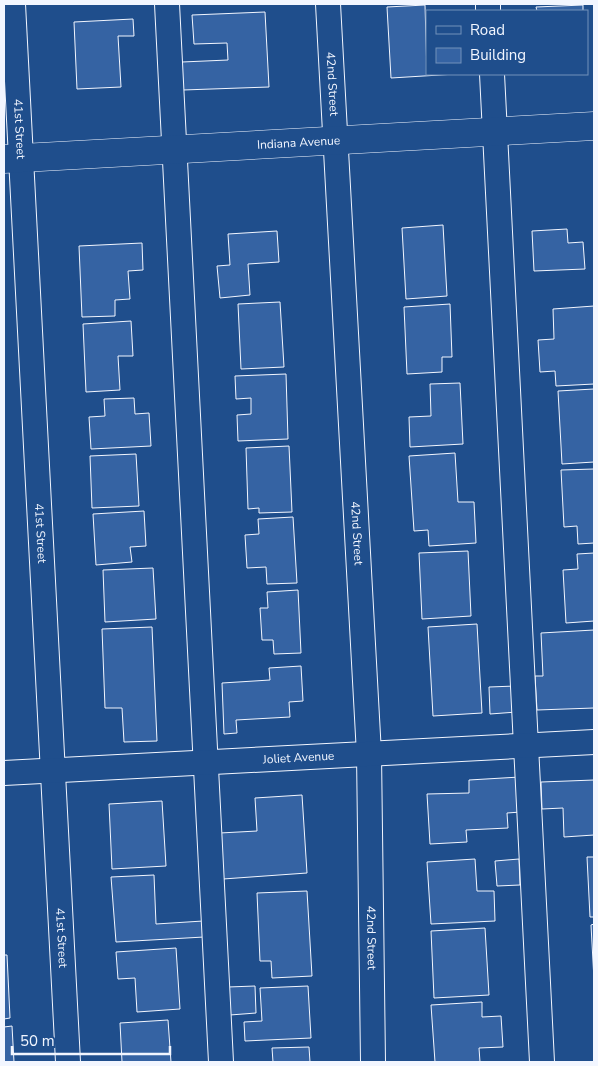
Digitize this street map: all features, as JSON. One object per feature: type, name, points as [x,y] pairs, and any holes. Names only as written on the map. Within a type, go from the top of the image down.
[{"type":"main road","name":"Indiana Avenue","points":[[12,158],[594,126]]},
{"type":"street","name":"41st Street","points":[[13,4],[12,158],[53,771],[68,1062]]},
{"type":"street","points":[[167,4],[221,1062]]},
{"type":"street","name":"42nd Street","points":[[328,4],[369,754],[373,1062]]},
{"type":"street","points":[[492,75],[542,1062]]},
{"type":"street","name":"Joliet Avenue","points":[[4,773],[594,742]]},
{"type":"building","points":[[425,5],[426,75],[440,75],[391,78],[387,7]]},
{"type":"building","points":[[583,5],[583,10],[537,10],[536,7]]},
{"type":"building","points":[[265,12],[269,87],[183,90],[182,62],[228,60],[227,43],[194,44],[192,15]]},
{"type":"building","points":[[133,19],[134,36],[118,36],[121,87],[77,89],[74,22]]},
{"type":"building","points":[[443,225],[447,296],[406,299],[402,228]]},
{"type":"building","points":[[567,229],[568,243],[583,242],[585,269],[534,271],[532,231]]},
{"type":"building","points":[[277,231],[279,262],[248,264],[250,295],[220,298],[217,266],[230,265],[228,234]]},
{"type":"building","points":[[142,243],[143,270],[128,271],[130,299],[115,300],[115,316],[82,317],[79,246]]},
{"type":"building","points":[[280,302],[284,367],[241,369],[238,304]]},
{"type":"building","points":[[450,304],[452,357],[442,357],[442,372],[407,374],[404,307]]},
{"type":"building","points":[[594,306],[594,384],[556,386],[555,371],[540,372],[538,340],[554,339],[553,309]]},
{"type":"building","points":[[131,321],[133,356],[118,356],[120,390],[86,392],[83,324]]},
{"type":"building","points":[[286,374],[288,439],[238,441],[237,415],[251,414],[251,398],[236,399],[235,376]]},
{"type":"building","points":[[460,383],[463,444],[410,447],[409,417],[431,416],[430,384]]},
{"type":"building","points":[[594,389],[594,462],[562,464],[558,391]]},
{"type":"building","points":[[134,398],[135,414],[149,413],[151,446],[91,449],[89,417],[105,416],[104,399]]},
{"type":"building","points":[[289,446],[292,512],[259,513],[259,508],[248,509],[246,448]]},
{"type":"building","points":[[455,453],[458,502],[474,502],[476,543],[429,546],[428,530],[414,531],[409,456]]},
{"type":"building","points":[[136,454],[139,506],[92,508],[90,456]]},
{"type":"building","points":[[594,469],[594,543],[578,544],[577,526],[564,527],[561,470]]},
{"type":"building","points":[[144,511],[146,546],[130,547],[132,562],[96,565],[93,514]]},
{"type":"building","points":[[293,517],[297,583],[267,584],[266,567],[247,568],[245,535],[259,534],[258,519]]},
{"type":"building","points":[[468,551],[471,616],[422,619],[419,553]]},
{"type":"building","points":[[594,553],[594,621],[566,623],[563,570],[578,569],[577,554]]},
{"type":"building","points":[[153,568],[156,619],[105,622],[103,570]]},
{"type":"building","points":[[298,590],[301,653],[274,654],[273,640],[262,640],[260,608],[268,608],[267,592]]},
{"type":"building","points":[[477,624],[482,713],[433,716],[428,627]]},
{"type":"building","points":[[152,627],[157,741],[124,742],[122,708],[105,708],[102,629]]},
{"type":"building","points":[[594,630],[594,708],[537,710],[535,676],[543,676],[541,633]]},
{"type":"building","points":[[301,666],[303,701],[289,702],[290,717],[236,720],[237,733],[224,734],[222,683],[270,680],[269,668]]},
{"type":"building","points":[[516,686],[517,712],[490,714],[489,687]]},
{"type":"building","points":[[520,777],[521,812],[507,813],[508,828],[466,830],[467,842],[430,844],[427,794],[469,793],[469,780]]},
{"type":"building","points":[[594,780],[594,835],[564,837],[563,808],[542,809],[541,782]]},
{"type":"building","points":[[302,795],[307,873],[223,879],[220,833],[257,831],[255,798]]},
{"type":"building","points":[[162,801],[166,866],[112,869],[109,804]]},
{"type":"building","points":[[587,857],[594,857],[594,917],[590,917]]},
{"type":"building","points":[[475,859],[477,891],[494,891],[495,921],[431,924],[427,862]]},
{"type":"building","points":[[519,859],[520,885],[497,886],[495,861]]},
{"type":"building","points":[[154,875],[156,924],[203,921],[204,937],[116,942],[111,877]]},
{"type":"building","points":[[307,891],[312,976],[272,978],[271,961],[260,961],[257,893]]},
{"type":"building","points":[[594,924],[594,980],[591,925]]},
{"type":"building","points":[[485,928],[489,995],[434,998],[431,931]]},
{"type":"building","points":[[176,948],[180,1009],[137,1012],[135,978],[118,979],[116,952]]},
{"type":"building","points":[[4,955],[7,955],[10,1018],[4,1019]]},
{"type":"building","points":[[255,986],[256,1013],[230,1015],[228,987]]},
{"type":"building","points":[[308,986],[311,1038],[245,1041],[244,1022],[262,1021],[260,988]]},
{"type":"building","points":[[482,1002],[482,1017],[501,1016],[503,1047],[479,1048],[480,1062],[435,1062],[431,1005]]},
{"type":"building","points":[[168,1020],[171,1062],[122,1062],[120,1023]]},
{"type":"building","points":[[12,1026],[14,1062],[4,1062],[4,1027]]},
{"type":"building","points":[[309,1047],[310,1062],[273,1062],[272,1048]]}]
